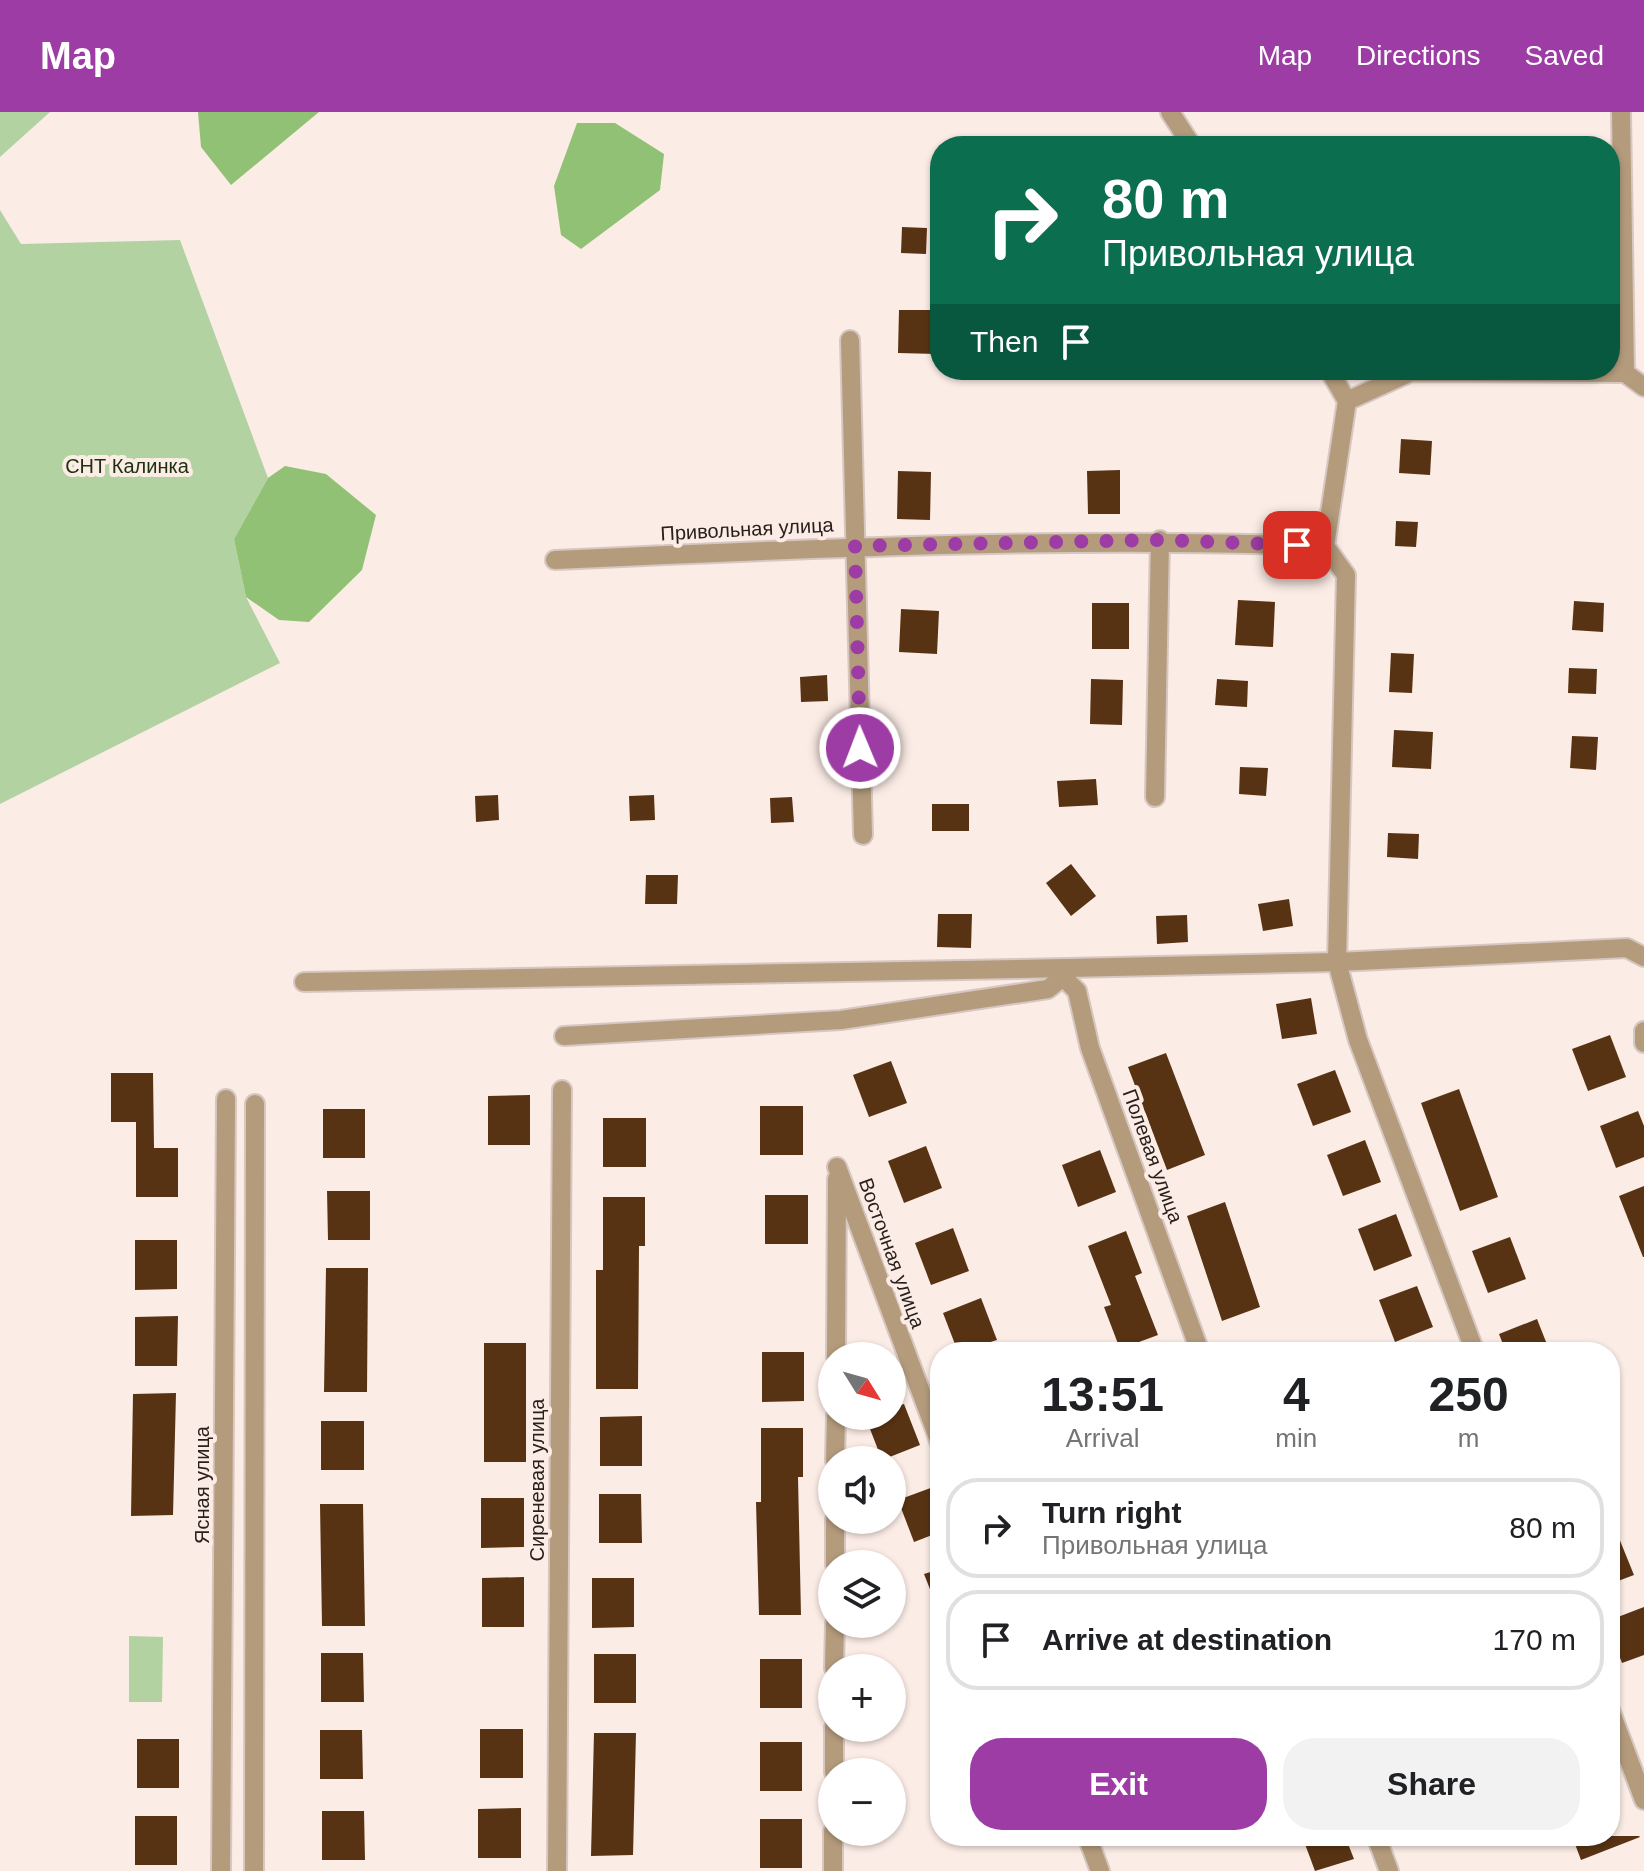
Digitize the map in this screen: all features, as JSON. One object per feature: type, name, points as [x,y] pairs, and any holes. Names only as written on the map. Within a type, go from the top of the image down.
[{"type":"street","points":[[1170,112],[1186,136]]},
{"type":"street","points":[[1621,112],[1625,373]]},
{"type":"street","points":[[850,340],[863,835]]},
{"type":"street","points":[[1620,373],[1625,373],[1644,387]]},
{"type":"street","points":[[1335,380],[1347,401],[1325,546],[1346,575],[1337,962],[1358,1040],[1471,1342]]},
{"type":"street","points":[[1347,401],[1393,380]]},
{"type":"street","points":[[1155,797],[1160,540]]},
{"type":"street","name":"Привольная улица","points":[[555,560],[855,546],[1160,540],[1325,546]]},
{"type":"street","points":[[304,982],[1066,972],[1627,948],[1644,957]]},
{"type":"street","points":[[564,1036],[841,1020],[1048,989],[1066,972]]},
{"type":"street","name":"Полевая улица","points":[[1066,972],[1077,991],[1090,1048],[1196,1342]]},
{"type":"street","points":[[1644,1031],[1644,1043]]},
{"type":"street","name":"Сиреневая улица","points":[[557,1871],[562,1090]]},
{"type":"street","name":"Ясная улица","points":[[221,1871],[226,1099]]},
{"type":"street","points":[[254,1871],[255,1104]]},
{"type":"street","name":"Восточная улица","points":[[836,1342],[837,1167],[902,1342]]},
{"type":"street","name":"Восточная улица","points":[[906,1352],[930,1416]]},
{"type":"street","points":[[1620,1736],[1644,1800]]},
{"type":"street","points":[[833,1846],[833,1871]]},
{"type":"street","points":[[1091,1846],[1100,1871]]},
{"type":"street","points":[[1380,1846],[1389,1871]]},
{"type":"green space","points":[[0,112],[50,112],[0,157]]},
{"type":"green space","points":[[198,112],[319,112],[231,185],[201,147]]},
{"type":"green space","points":[[577,123],[615,123],[664,154],[660,190],[581,249],[561,235],[554,186]]},
{"type":"green space","name":"СНТ Калинка","points":[[0,210],[21,244],[180,240],[268,478],[234,539],[246,597],[280,663],[0,804]]},
{"type":"green space","points":[[285,466],[326,474],[376,515],[362,570],[309,622],[279,620],[246,597],[234,539],[268,478]]},
{"type":"green space","points":[[129,1636],[163,1637],[162,1702],[129,1702]]},
{"type":"building","points":[[902,227],[927,228],[926,254],[901,253]]},
{"type":"building","points":[[899,310],[930,310],[930,354],[898,353]]},
{"type":"building","points":[[1401,439],[1432,441],[1430,475],[1399,473]]},
{"type":"building","points":[[1120,470],[1120,514],[1088,514],[1087,471]]},
{"type":"building","points":[[898,471],[931,472],[930,520],[897,519]]},
{"type":"building","points":[[1396,521],[1418,522],[1416,547],[1395,546]]},
{"type":"building","points":[[1238,600],[1275,602],[1273,647],[1235,645]]},
{"type":"building","points":[[1574,601],[1604,603],[1603,632],[1572,630]]},
{"type":"building","points":[[1092,603],[1129,603],[1129,649],[1092,649]]},
{"type":"building","points":[[901,609],[939,611],[937,654],[899,652]]},
{"type":"building","points":[[1391,653],[1414,654],[1412,693],[1389,692]]},
{"type":"building","points":[[1569,668],[1597,669],[1596,694],[1568,693]]},
{"type":"building","points":[[827,675],[828,701],[801,702],[800,677]]},
{"type":"building","points":[[1091,679],[1123,680],[1122,725],[1090,724]]},
{"type":"building","points":[[1217,679],[1248,681],[1247,707],[1215,705]]},
{"type":"building","points":[[1394,730],[1433,732],[1431,769],[1392,767]]},
{"type":"building","points":[[1572,736],[1598,737],[1596,770],[1570,768]]},
{"type":"building","points":[[1240,767],[1268,768],[1266,796],[1239,794]]},
{"type":"building","points":[[1096,779],[1098,805],[1059,807],[1057,781]]},
{"type":"building","points":[[498,795],[499,820],[476,822],[475,796]]},
{"type":"building","points":[[654,795],[655,820],[630,821],[629,796]]},
{"type":"building","points":[[792,797],[794,822],[771,823],[770,798]]},
{"type":"building","points":[[932,804],[969,804],[969,831],[932,831]]},
{"type":"building","points":[[1388,833],[1419,834],[1418,859],[1387,857]]},
{"type":"building","points":[[1071,864],[1096,896],[1071,916],[1046,883]]},
{"type":"building","points":[[646,875],[678,875],[677,904],[645,904]]},
{"type":"building","points":[[1289,899],[1293,926],[1263,931],[1258,904]]},
{"type":"building","points":[[938,914],[972,914],[971,948],[937,947]]},
{"type":"building","points":[[1187,915],[1188,942],[1157,944],[1156,916]]},
{"type":"building","points":[[1311,998],[1317,1034],[1282,1039],[1276,1004]]},
{"type":"building","points":[[1610,1035],[1626,1077],[1588,1091],[1572,1049]]},
{"type":"building","points":[[1166,1053],[1205,1155],[1167,1170],[1128,1067]]},
{"type":"building","points":[[891,1061],[907,1103],[869,1117],[853,1075]]},
{"type":"building","points":[[1335,1070],[1351,1112],[1313,1126],[1297,1084]]},
{"type":"building","points":[[111,1073],[153,1073],[154,1148],[178,1148],[178,1197],[136,1197],[136,1122],[111,1122]]},
{"type":"building","points":[[1459,1089],[1498,1197],[1460,1211],[1421,1103]]},
{"type":"building","points":[[530,1095],[530,1145],[488,1145],[488,1096]]},
{"type":"building","points":[[760,1106],[803,1106],[803,1155],[760,1155]]},
{"type":"building","points":[[323,1109],[365,1109],[365,1158],[323,1158]]},
{"type":"building","points":[[1638,1111],[1644,1126],[1644,1157],[1616,1168],[1600,1126]]},
{"type":"building","points":[[603,1118],[646,1118],[646,1167],[603,1167]]},
{"type":"building","points":[[1365,1140],[1381,1182],[1343,1196],[1327,1155]]},
{"type":"building","points":[[926,1146],[942,1188],[904,1203],[888,1161]]},
{"type":"building","points":[[1100,1150],[1116,1192],[1078,1207],[1062,1165]]},
{"type":"building","points":[[1644,1186],[1644,1257],[1643,1257],[1619,1196]]},
{"type":"building","points":[[327,1191],[370,1191],[370,1240],[328,1240]]},
{"type":"building","points":[[765,1195],[808,1195],[808,1244],[765,1244]]},
{"type":"building","points":[[603,1197],[645,1197],[645,1246],[639,1246],[638,1389],[596,1389],[596,1270],[603,1270]]},
{"type":"building","points":[[1225,1202],[1260,1307],[1222,1321],[1187,1216]]},
{"type":"building","points":[[1396,1214],[1412,1256],[1374,1271],[1358,1229]]},
{"type":"building","points":[[953,1228],[969,1271],[931,1285],[915,1243]]},
{"type":"building","points":[[1126,1231],[1142,1273],[1135,1276],[1158,1335],[1139,1342],[1117,1342],[1104,1307],[1111,1305],[1088,1246]]},
{"type":"building","points":[[1510,1237],[1526,1279],[1488,1293],[1472,1251]]},
{"type":"building","points":[[135,1240],[177,1240],[177,1289],[135,1290]]},
{"type":"building","points":[[326,1268],[368,1268],[367,1392],[324,1392]]},
{"type":"building","points":[[1417,1286],[1433,1327],[1395,1342],[1379,1300]]},
{"type":"building","points":[[981,1298],[997,1340],[954,1342],[943,1313]]},
{"type":"building","points":[[178,1316],[177,1366],[135,1366],[135,1317]]},
{"type":"building","points":[[1537,1319],[1546,1342],[1502,1342],[1499,1334]]},
{"type":"building","points":[[484,1343],[526,1343],[526,1462],[484,1462]]},
{"type":"building","points":[[762,1352],[804,1352],[804,1401],[762,1402]]},
{"type":"building","points":[[176,1393],[173,1515],[131,1516],[133,1394]]},
{"type":"building","points":[[906,1409],[920,1445],[906,1451],[906,1446],[877,1446],[870,1430],[906,1430]]},
{"type":"building","points":[[642,1416],[642,1466],[600,1466],[600,1417]]},
{"type":"building","points":[[321,1421],[364,1421],[364,1470],[321,1470]]},
{"type":"building","points":[[761,1428],[803,1428],[803,1477],[798,1477],[801,1615],[759,1615],[756,1502],[761,1502]]},
{"type":"building","points":[[930,1488],[930,1536],[914,1542],[906,1521],[906,1497]]},
{"type":"building","points":[[599,1494],[641,1494],[642,1543],[599,1543]]},
{"type":"building","points":[[481,1498],[524,1498],[524,1547],[481,1548]]},
{"type":"building","points":[[320,1504],[363,1504],[365,1626],[322,1626]]},
{"type":"building","points":[[1620,1541],[1634,1575],[1620,1580]]},
{"type":"building","points":[[930,1572],[930,1589],[924,1574]]},
{"type":"building","points":[[524,1577],[524,1627],[482,1627],[482,1578]]},
{"type":"building","points":[[592,1578],[634,1578],[634,1627],[592,1628]]},
{"type":"building","points":[[1644,1607],[1644,1655],[1622,1663],[1620,1658],[1620,1616]]},
{"type":"building","points":[[321,1653],[363,1653],[364,1702],[321,1702]]},
{"type":"building","points":[[594,1654],[636,1654],[636,1703],[594,1703]]},
{"type":"building","points":[[760,1659],[802,1659],[802,1708],[760,1708]]},
{"type":"building","points":[[480,1729],[523,1729],[523,1778],[480,1778]]},
{"type":"building","points":[[320,1730],[362,1730],[363,1779],[320,1779]]},
{"type":"building","points":[[594,1733],[636,1733],[633,1855],[591,1856]]},
{"type":"building","points":[[137,1739],[179,1739],[179,1788],[137,1788]]},
{"type":"building","points":[[760,1742],[802,1742],[802,1791],[760,1791]]},
{"type":"building","points":[[521,1808],[521,1858],[478,1858],[478,1809]]},
{"type":"building","points":[[322,1811],[364,1811],[365,1860],[322,1860]]},
{"type":"building","points":[[135,1816],[177,1816],[177,1865],[135,1865]]},
{"type":"building","points":[[760,1819],[802,1819],[802,1868],[760,1868]]},
{"type":"building","points":[[1620,1836],[1640,1837],[1620,1845]]},
{"type":"building","points":[[1306,1846],[1349,1846],[1354,1859],[1315,1871]]},
{"type":"building","points":[[1576,1846],[1617,1846],[1581,1860]]},
{"type":"route","points":[[860,748],[855,546],[1160,540],[1297,545]]}]
